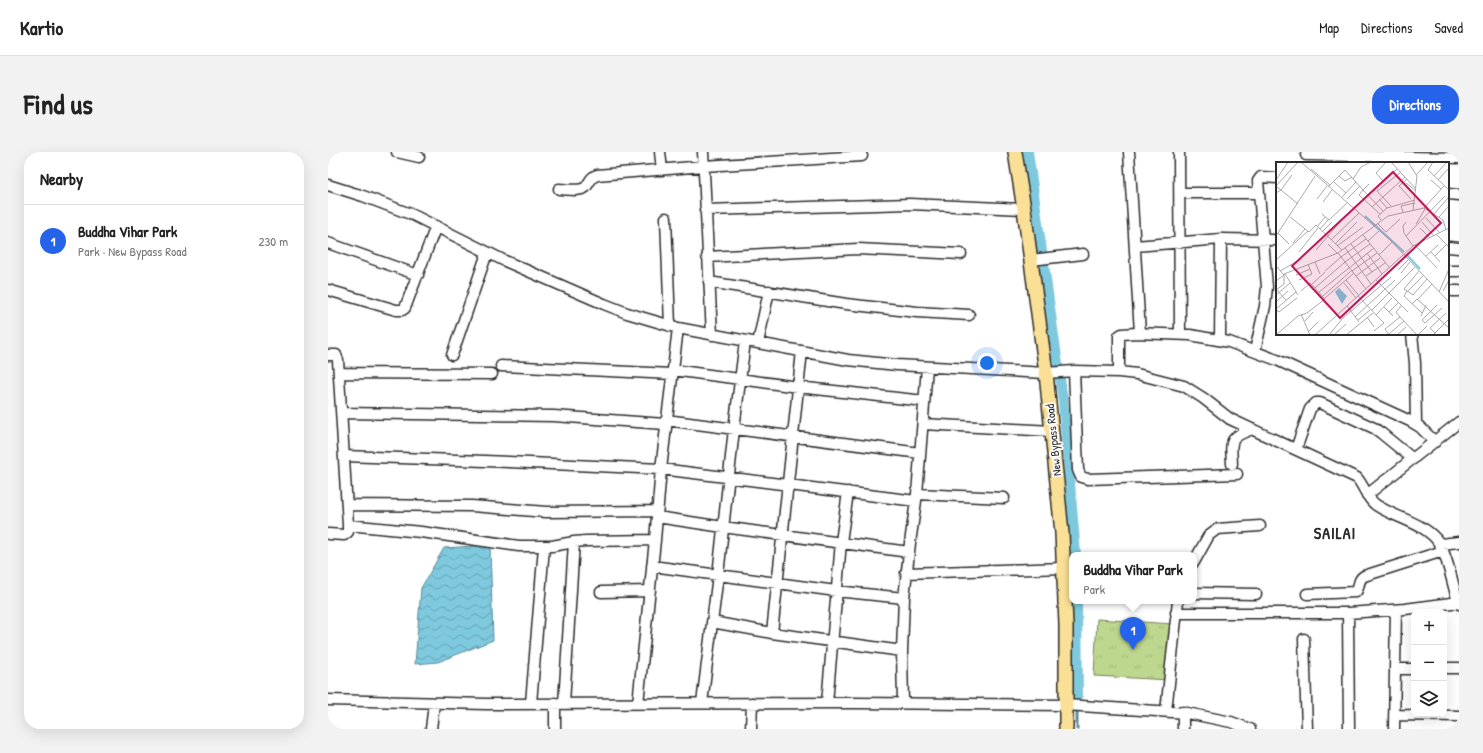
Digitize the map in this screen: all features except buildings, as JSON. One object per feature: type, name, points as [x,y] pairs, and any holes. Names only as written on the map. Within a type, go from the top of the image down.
[{"type":"main road","name":"New Bypass Road","points":[[1015,152],[1024,209],[1038,259],[1055,372],[1052,431],[1064,568],[1066,625],[1066,729]]},
{"type":"street","points":[[397,152],[419,158]]},
{"type":"street","points":[[660,152],[662,170]]},
{"type":"street","points":[[703,152],[712,335]]},
{"type":"street","points":[[1129,152],[1140,333]]},
{"type":"street","points":[[1179,152],[1181,242],[1180,335]]},
{"type":"street","points":[[1306,155],[1347,154],[1459,158]]},
{"type":"street","points":[[560,189],[581,189],[586,186],[594,176],[597,175],[704,166],[862,156]]},
{"type":"street","points":[[1255,351],[1267,296],[1267,275],[1258,181],[1259,178],[1264,177],[1276,178]]},
{"type":"street","points":[[328,185],[388,205],[436,226],[486,253],[622,310],[674,327],[848,360],[927,367],[1055,372],[1119,372],[1144,376],[1184,386],[1203,398],[1230,419],[1357,478],[1367,495],[1377,505],[1422,528],[1435,538],[1441,548],[1459,603],[1396,610],[1348,613],[1176,613]]},
{"type":"street","points":[[1180,193],[1259,193]]},
{"type":"street","points":[[705,210],[910,204],[1024,209]]},
{"type":"street","points":[[638,703],[661,469],[673,372],[674,327],[666,218]]},
{"type":"street","points":[[328,290],[396,310],[402,310],[405,308],[436,226]]},
{"type":"street","points":[[1135,246],[1221,240],[1276,240]]},
{"type":"street","points":[[1220,340],[1221,240]]},
{"type":"street","points":[[328,243],[418,274]]},
{"type":"street","points":[[1449,247],[1459,248]]},
{"type":"street","points":[[707,257],[858,249],[961,254]]},
{"type":"street","points":[[452,354],[486,253]]},
{"type":"street","points":[[1038,259],[1083,254]]},
{"type":"street","points":[[1449,270],[1459,271]]},
{"type":"street","points":[[709,282],[846,304],[916,312],[969,315]]},
{"type":"street","points":[[758,343],[769,291]]},
{"type":"street","points":[[1119,372],[1119,336],[1122,334],[1140,333],[1180,335],[1220,340],[1255,351],[1314,376],[1416,424],[1435,442]]},
{"type":"street","points":[[1412,335],[1415,363],[1416,424]]},
{"type":"street","points":[[702,703],[745,341]]},
{"type":"street","points":[[772,633],[779,584],[787,486],[802,351]]},
{"type":"street","points":[[328,355],[336,355],[338,357],[348,525],[348,532],[344,535],[328,534]]},
{"type":"street","points":[[501,366],[673,372],[924,401]]},
{"type":"street","points":[[903,703],[902,651],[904,598],[906,573],[917,498],[927,367]]},
{"type":"street","points":[[1074,371],[1078,470],[1081,478],[1237,474]]},
{"type":"street","points":[[339,373],[492,374]]},
{"type":"street","points":[[1296,449],[1310,409],[1316,403],[1320,403],[1374,428],[1413,460]]},
{"type":"street","points":[[342,413],[554,416],[666,422],[734,429],[920,453]]},
{"type":"street","points":[[1367,495],[1459,422]]},
{"type":"street","points":[[923,424],[1052,431]]},
{"type":"street","points":[[1232,464],[1231,444],[1233,440],[1240,434],[1252,429]]},
{"type":"street","points":[[344,456],[661,469],[787,486],[917,498],[1004,498]]},
{"type":"street","points":[[827,703],[836,591],[848,492]]},
{"type":"street","points":[[347,505],[472,506],[536,512],[657,514],[723,527],[909,552]]},
{"type":"street","points":[[348,525],[421,532],[499,544],[544,547],[574,542],[655,540]]},
{"type":"street","points":[[1197,557],[1209,535],[1217,529],[1260,526]]},
{"type":"street","points":[[555,729],[560,703],[574,542]]},
{"type":"street","points":[[1307,594],[1356,592],[1358,590],[1360,580],[1364,576],[1459,542]]},
{"type":"street","points":[[531,703],[544,547]]},
{"type":"street","points":[[652,566],[779,584],[904,598]]},
{"type":"street","points":[[906,573],[1064,568]]},
{"type":"street","points":[[601,592],[650,591]]},
{"type":"street","points":[[1197,593],[1256,594]]},
{"type":"street","points":[[1166,711],[1178,604]]},
{"type":"street","points":[[1394,729],[1396,610]]},
{"type":"street","points":[[1348,613],[1349,729]]},
{"type":"street","points":[[712,622],[772,633],[902,651]]},
{"type":"street","points":[[1304,639],[1306,729]]},
{"type":"street","points":[[1447,668],[1459,668]]},
{"type":"street","points":[[1395,669],[1411,669]]},
{"type":"street","points":[[328,700],[531,703],[903,703],[1066,705],[1183,712],[1217,719],[1250,729]]},
{"type":"street","points":[[431,729],[434,702]]},
{"type":"street","points":[[751,729],[752,703]]},
{"type":"street","points":[[1183,712],[1183,729]]},
{"type":"street","points":[[1394,715],[1459,716]]},
{"type":"green space","points":[[1097,619],[1173,624],[1170,680],[1094,676]]},
{"type":"water","points":[[490,545],[493,640],[438,662],[415,664],[421,588],[444,548]]},
{"type":"waterway","points":[[1028,152],[1063,400],[1076,552]]},
{"type":"waterway","points":[[1077,604],[1078,695]]},
{"type":"waterway","points":[[1077,710],[1077,729]]},
{"type":"place","name":"Buddha Vihar Park","points":[[1133,650]]},
{"type":"district","name":"SAILAI","points":[[1335,533]]}]
